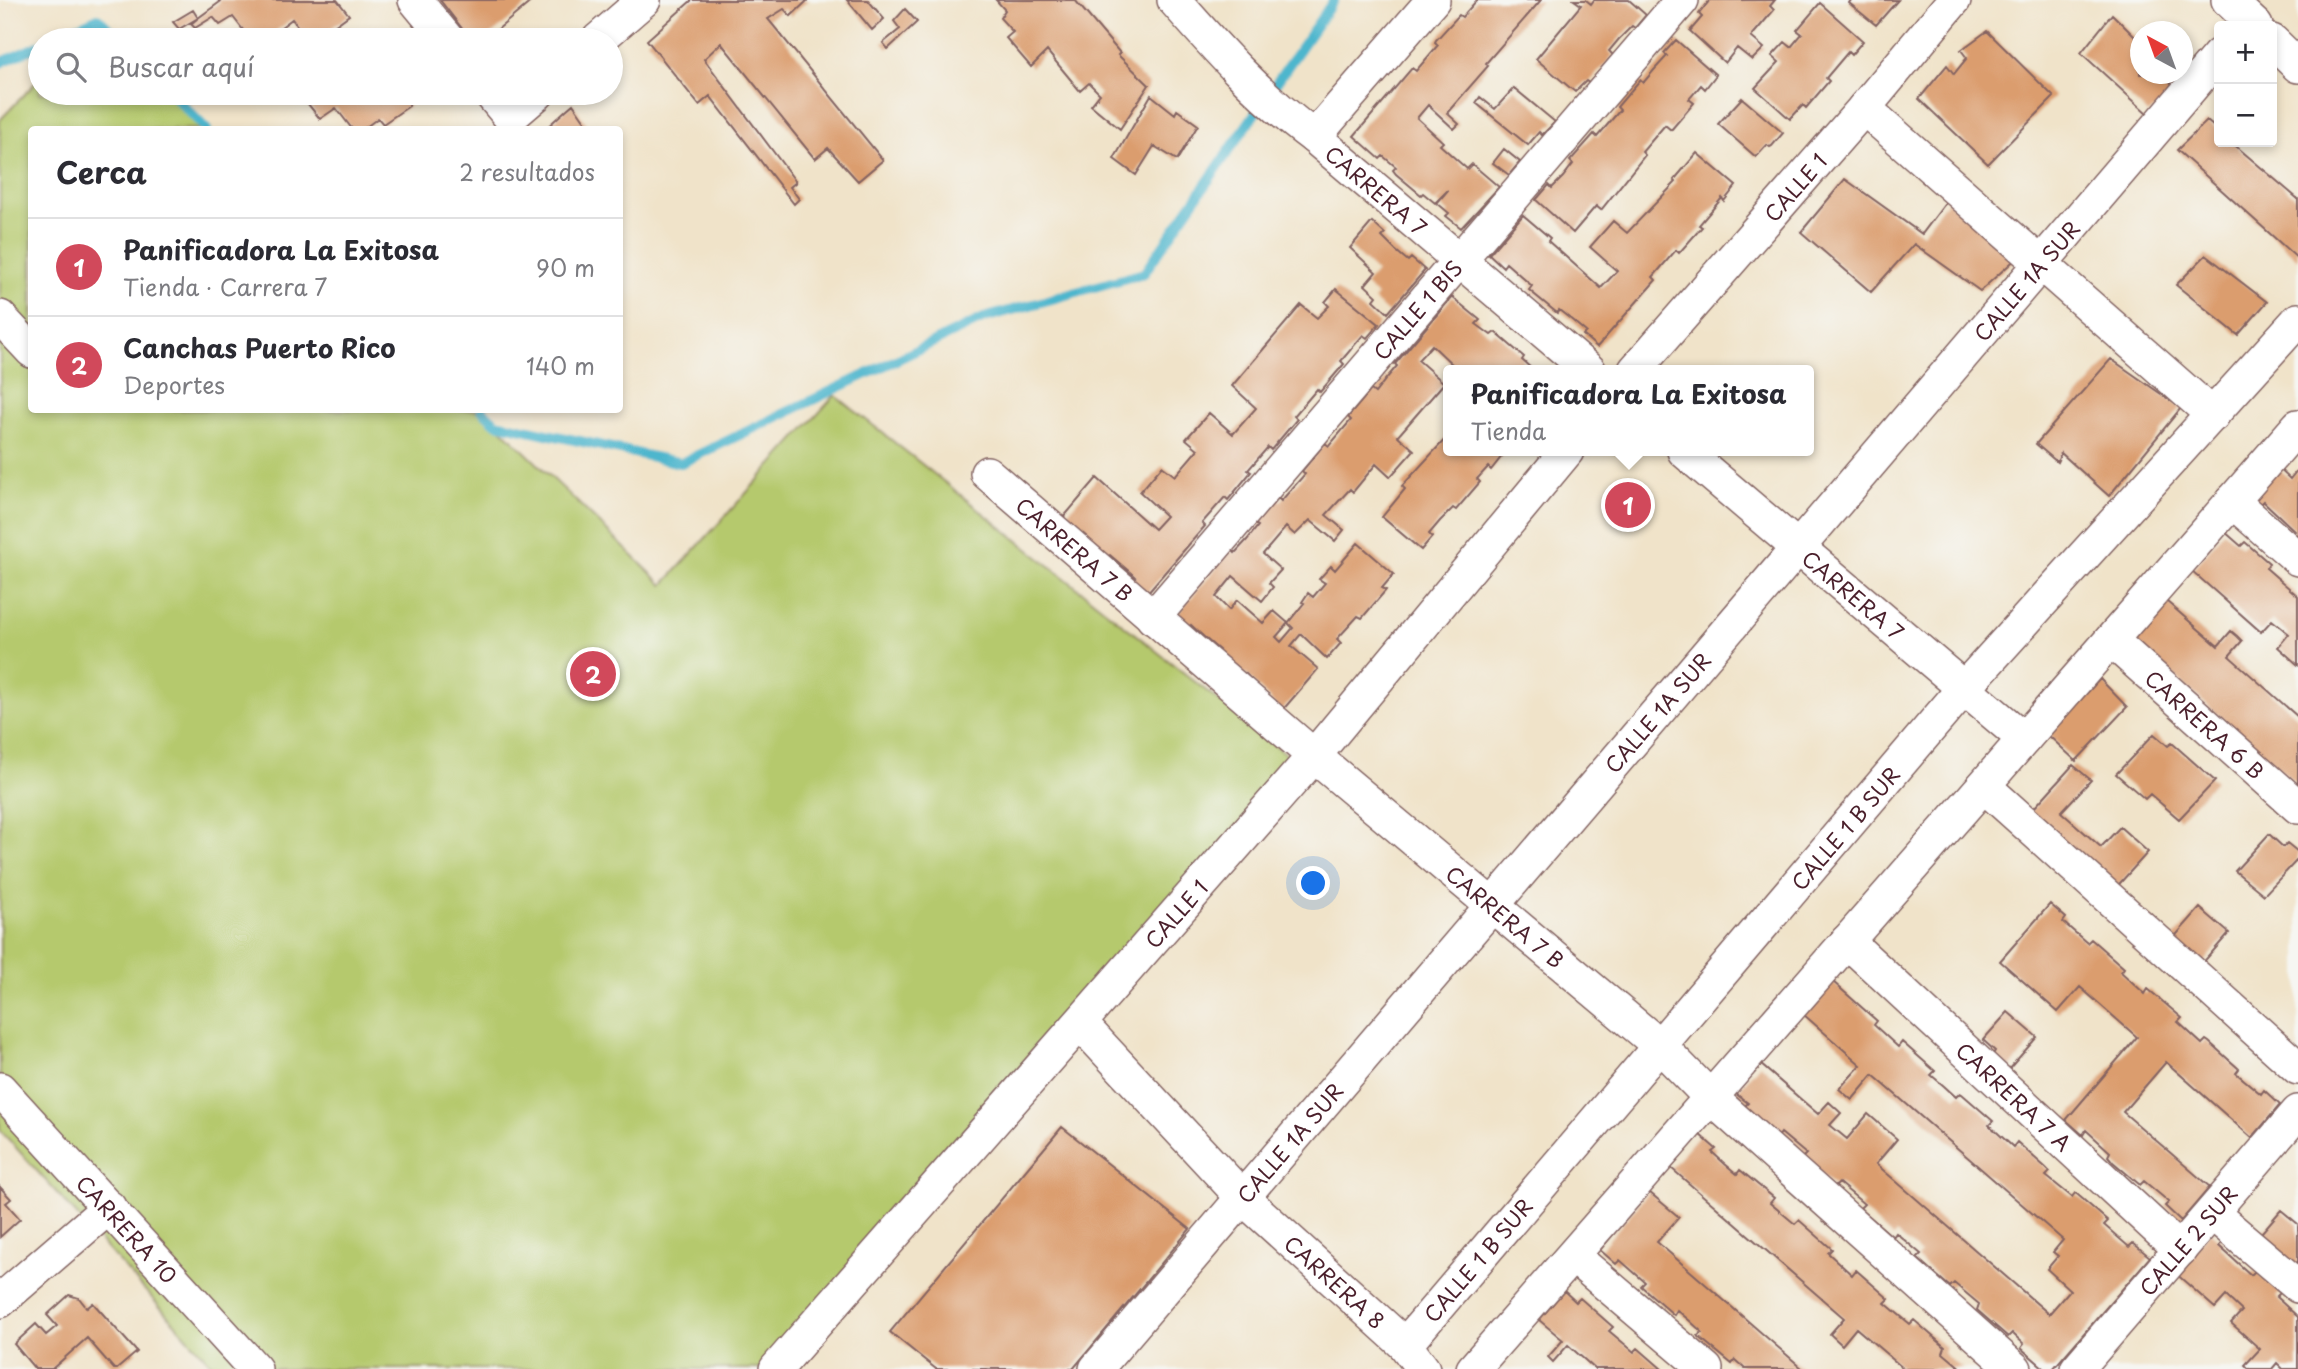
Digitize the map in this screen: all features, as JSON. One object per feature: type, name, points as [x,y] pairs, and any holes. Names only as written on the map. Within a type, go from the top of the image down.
[{"type":"street","points":[[415,0],[438,28]]},
{"type":"street","points":[[612,28],[645,0]]},
{"type":"street","name":"CARRERA 7","points":[[1174,0],[1207,38],[1286,116],[1583,365]]},
{"type":"street","points":[[1314,137],[1433,0]]},
{"type":"street","name":"CALLE 1 BIS","points":[[1153,618],[1682,0]]},
{"type":"street","name":"CALLE 1","points":[[1638,365],[1864,108],[1954,0]]},
{"type":"street","points":[[2277,47],[2298,66]]},
{"type":"street","name":"CALLE 1A SUR","points":[[1096,1369],[2214,61]]},
{"type":"street","points":[[1864,108],[2213,415]]},
{"type":"street","points":[[0,317],[28,347]]},
{"type":"street","name":"CALLE 1 B SUR","points":[[1414,1357],[1660,1045],[1964,688],[2298,320]]},
{"type":"street","points":[[1473,1369],[2298,426]]},
{"type":"street","name":"CALLE 1","points":[[776,1369],[1314,755],[1563,456]]},
{"type":"street","name":"CARRERA 7","points":[[1690,456],[2024,739]]},
{"type":"street","name":"CARRERA 7 B","points":[[987,473],[1314,755],[1660,1045],[1710,1097],[2015,1369]]},
{"type":"street","points":[[2232,501],[2298,559]]},
{"type":"street","name":"CARRERA 6 B","points":[[2111,640],[2298,807]]},
{"type":"street","points":[[1983,786],[2298,1068]]},
{"type":"street","name":"CARRERA 7 A","points":[[1847,941],[2180,1250]]},
{"type":"street","name":"CARRERA 8","points":[[1081,1024],[1242,1198],[1414,1357]]},
{"type":"street","name":"CARRERA 10","points":[[0,1089],[255,1369]]},
{"type":"street","name":"CALLE 2 SUR","points":[[2077,1369],[2298,1112]]},
{"type":"street","points":[[0,1301],[109,1207]]},
{"type":"street","points":[[2212,1213],[2298,1286]]},
{"type":"street","points":[[1573,1255],[1706,1369]]},
{"type":"green space","points":[[28,91],[28,105],[183,105],[204,126],[28,126],[28,413],[485,413],[663,585],[835,395],[1297,763],[785,1369],[216,1369],[0,1130],[0,120]]},
{"type":"building","points":[[218,0],[337,0],[349,15],[331,28],[299,28],[292,19],[280,28],[242,28],[233,17],[220,25],[213,17],[195,28],[191,24],[220,2]]},
{"type":"building","points":[[440,0],[533,0],[499,28],[462,28]]},
{"type":"building","points":[[692,0],[808,0],[791,16],[784,9],[768,19],[883,160],[858,181],[828,148],[815,159],[721,43],[704,59],[796,182],[790,187],[799,199],[794,204],[710,96],[699,105],[647,40]]},
{"type":"building","points":[[847,0],[868,0],[884,19],[872,30]]},
{"type":"building","points":[[996,0],[1075,0],[1120,53],[1118,55],[1149,85],[1120,129],[1091,105],[1100,94],[1089,83],[1080,91],[1047,51],[1031,67],[1006,38],[1013,32],[1000,18],[1005,10]]},
{"type":"building","points":[[1477,0],[1541,0],[1447,113],[1459,124],[1454,129],[1428,105],[1417,118],[1443,142],[1440,145],[1467,169],[1472,164],[1499,187],[1461,228],[1446,216],[1449,213],[1437,203],[1448,190],[1435,203],[1423,193],[1421,195],[1396,174],[1393,170],[1396,167],[1383,156],[1380,159],[1354,136],[1412,68],[1416,71],[1438,45],[1436,40]]},
{"type":"building","points":[[1574,0],[1586,0],[1591,4],[1594,0],[1629,0],[1646,15],[1635,28],[1632,26],[1619,39],[1609,51],[1613,55],[1589,83],[1586,81],[1575,92],[1536,59],[1581,5]]},
{"type":"building","points":[[1710,0],[1775,0],[1770,6],[1774,10],[1751,37],[1764,48],[1752,60],[1737,48],[1725,63],[1690,31],[1702,17],[1699,14]]},
{"type":"building","points":[[1851,0],[1898,0],[1876,25],[1849,3]]},
{"type":"building","points":[[1820,3],[1863,41],[1851,55],[1848,52],[1826,78],[1829,81],[1806,108],[1803,105],[1790,119],[1755,88],[1779,62],[1772,56],[1785,42],[1791,47],[1802,34],[1797,30]]},
{"type":"building","points":[[905,9],[917,22],[888,49],[883,43],[900,29],[894,21]]},
{"type":"building","points":[[193,10],[198,18],[178,28],[173,22]]},
{"type":"building","points":[[2112,14],[2130,32],[2130,84],[2172,84],[2178,89],[2148,114],[2081,53]]},
{"type":"building","points":[[1987,31],[2054,97],[1988,164],[1919,99],[1947,65],[1954,74],[1967,58],[1961,50]]},
{"type":"building","points":[[1676,40],[1716,75],[1705,89],[1701,85],[1689,99],[1694,103],[1671,130],[1665,125],[1642,152],[1645,155],[1601,210],[1596,206],[1573,233],[1536,200],[1549,185],[1552,188],[1563,177],[1573,164],[1570,161],[1594,134],[1597,137],[1620,110],[1617,107],[1640,80],[1643,83],[1667,56],[1664,53]]},
{"type":"building","points":[[1514,88],[1555,122],[1542,135],[1539,132],[1528,145],[1476,103],[1480,97],[1495,109]]},
{"type":"building","points":[[1151,95],[1175,114],[1177,110],[1198,125],[1177,160],[1154,146],[1136,175],[1114,159]]},
{"type":"building","points":[[1742,98],[1783,133],[1772,146],[1767,145],[1756,157],[1718,124]]},
{"type":"building","points":[[309,105],[409,105],[383,124],[378,118],[367,126],[350,126],[336,108],[320,119]]},
{"type":"building","points":[[574,105],[588,126],[548,126]]},
{"type":"building","points":[[2207,121],[2214,127],[2214,147],[2237,147],[2298,199],[2298,259],[2177,150]]},
{"type":"building","points":[[1504,149],[1520,162],[1509,175],[1493,163]]},
{"type":"building","points":[[1697,153],[1736,186],[1699,225],[1702,227],[1679,253],[1676,250],[1653,277],[1656,280],[1597,347],[1583,335],[1586,332],[1573,321],[1559,310],[1557,313],[1529,290],[1532,286],[1506,263],[1503,267],[1489,254],[1523,215],[1601,288],[1617,271],[1590,247],[1613,221],[1627,233],[1676,182],[1674,180]]},
{"type":"building","points":[[1845,179],[1922,234],[1947,201],[2020,255],[1980,291],[1914,244],[1871,292],[1801,232]]},
{"type":"building","points":[[1372,222],[1385,234],[1382,237],[1395,250],[1408,261],[1411,258],[1425,270],[1388,313],[1374,300],[1377,296],[1365,285],[1376,272],[1350,248]]},
{"type":"building","points":[[2206,255],[2267,302],[2238,335],[2176,285]]},
{"type":"building","points":[[1336,289],[1379,324],[1367,338],[1363,335],[1341,361],[1344,364],[1320,392],[1317,389],[1294,416],[1297,419],[1271,450],[1268,447],[1248,470],[1251,472],[1228,500],[1225,497],[1202,523],[1205,526],[1147,593],[1131,579],[1135,577],[1131,573],[1110,555],[1107,558],[1062,519],[1097,478],[1154,529],[1166,516],[1140,492],[1162,466],[1175,476],[1198,449],[1186,439],[1209,413],[1233,434],[1256,408],[1232,386],[1301,305],[1317,318],[1329,306],[1325,302]]},
{"type":"building","points":[[1452,297],[1480,320],[1476,324],[1491,335],[1495,332],[1524,357],[1522,360],[1528,365],[1453,365],[1432,345],[1418,360],[1443,384],[1398,436],[1414,450],[1390,477],[1376,464],[1353,492],[1350,489],[1326,515],[1344,530],[1335,541],[1310,520],[1295,535],[1286,527],[1263,554],[1281,570],[1269,583],[1273,587],[1262,601],[1233,576],[1216,597],[1229,610],[1237,600],[1263,623],[1274,611],[1288,623],[1304,603],[1302,602],[1308,593],[1313,597],[1325,583],[1319,579],[1331,566],[1335,570],[1358,543],[1394,574],[1382,588],[1386,590],[1362,618],[1358,616],[1337,639],[1341,643],[1327,659],[1301,634],[1291,646],[1318,669],[1281,712],[1245,673],[1241,677],[1216,653],[1219,650],[1191,625],[1188,628],[1175,617],[1232,550],[1235,553],[1247,540],[1258,526],[1255,524],[1278,498],[1281,501],[1305,474],[1302,471],[1325,443],[1329,446],[1351,420],[1348,417],[1371,390],[1375,393],[1397,366],[1395,364]],"holes":[[[1288,623],[1293,628],[1281,642],[1276,637]]]},
{"type":"building","points":[[2111,359],[2181,408],[2109,496],[2061,453],[2057,462],[2036,444]]},
{"type":"building","points":[[1443,441],[1443,456],[1502,456],[1491,470],[1488,467],[1477,479],[1480,482],[1456,510],[1453,508],[1440,521],[1421,550],[1382,517],[1405,489],[1402,486]]},
{"type":"building","points":[[2274,464],[2290,479],[2298,469],[2298,541],[2291,535],[2295,531],[2263,501],[2259,505],[2247,494]]},
{"type":"building","points":[[2224,531],[2241,546],[2245,542],[2269,563],[2266,568],[2298,596],[2298,665],[2278,647],[2289,634],[2272,620],[2261,632],[2192,571]]},
{"type":"building","points":[[2166,601],[2218,646],[2231,631],[2237,636],[2242,641],[2229,656],[2298,717],[2298,785],[2133,640]]},
{"type":"building","points":[[2100,679],[2127,707],[2076,761],[2048,735]]},
{"type":"building","points":[[2154,734],[2168,746],[2172,743],[2215,781],[2179,819],[2150,794],[2145,799],[2116,774]]},
{"type":"building","points":[[2073,765],[2091,780],[2061,812],[2101,847],[2120,827],[2148,852],[2111,893],[2025,818]]},
{"type":"building","points":[[2269,834],[2283,847],[2287,843],[2298,852],[2298,859],[2264,895],[2235,871]]},
{"type":"building","points":[[2050,904],[2066,918],[2063,922],[2087,943],[2091,939],[2124,968],[2121,972],[2145,994],[2148,989],[2182,1018],[2178,1022],[2202,1044],[2206,1040],[2209,1042],[2239,1069],[2236,1073],[2261,1094],[2264,1090],[2280,1105],[2252,1138],[2166,1062],[2123,1112],[2210,1187],[2181,1221],[2165,1206],[2169,1202],[2144,1181],[2140,1185],[2113,1162],[2108,1156],[2110,1152],[2086,1130],[2083,1135],[2066,1120],[2137,1037],[2080,987],[2058,1012],[2000,961]]},
{"type":"building","points":[[2200,908],[2229,933],[2201,965],[2169,943]]},
{"type":"building","points":[[1832,981],[1877,1021],[1874,1025],[1898,1047],[1902,1042],[1935,1071],[1931,1075],[1956,1097],[1962,1094],[1993,1121],[1989,1125],[2013,1147],[2017,1142],[2045,1167],[2050,1172],[2046,1176],[2072,1197],[2075,1193],[2078,1195],[2108,1221],[2104,1225],[2129,1247],[2133,1243],[2150,1257],[2053,1369],[2045,1369],[2021,1348],[2024,1344],[2012,1333],[2008,1337],[1977,1310],[1979,1304],[1954,1283],[1950,1287],[1917,1258],[1921,1254],[1896,1233],[1893,1237],[1860,1208],[1864,1204],[1839,1183],[1835,1187],[1802,1158],[1806,1154],[1781,1133],[1778,1137],[1744,1107],[1748,1103],[1735,1093],[1760,1064],[1818,1114],[1829,1102],[1841,1113],[1830,1125],[1847,1139],[1868,1114],[1897,1139],[1876,1164],[2049,1314],[2070,1290],[2047,1269],[2058,1256],[2053,1252],[2063,1240],[1873,1075],[1852,1100],[1839,1089],[1861,1065],[1803,1014]]},
{"type":"building","points":[[2008,1012],[2037,1037],[2008,1070],[1992,1056],[1995,1051],[1983,1040]]},
{"type":"building","points":[[1062,1127],[1190,1229],[1073,1369],[936,1369],[890,1332]]},
{"type":"building","points":[[1699,1134],[1716,1149],[1712,1152],[1725,1164],[1737,1174],[1740,1170],[1774,1198],[1770,1203],[1795,1224],[1799,1220],[1832,1249],[1828,1253],[1852,1275],[1856,1270],[1889,1299],[1885,1303],[1910,1324],[1914,1320],[1945,1347],[1943,1353],[1962,1369],[1904,1369],[1856,1328],[1842,1345],[1830,1334],[1844,1318],[1671,1168]]},
{"type":"building","points":[[0,1187],[11,1199],[6,1203],[20,1219],[0,1237]]},
{"type":"building","points":[[1649,1192],[1679,1217],[1657,1242],[1803,1369],[1745,1369],[1735,1360],[1732,1364],[1698,1336],[1702,1332],[1690,1321],[1677,1310],[1674,1315],[1641,1286],[1645,1282],[1620,1260],[1616,1264],[1600,1250]]},
{"type":"building","points":[[2281,1210],[2298,1224],[2298,1267],[2256,1239]]},
{"type":"building","points":[[2210,1231],[2222,1242],[2219,1246],[2251,1275],[2255,1271],[2280,1293],[2276,1297],[2298,1317],[2298,1369],[2283,1369],[2277,1363],[2272,1369],[2249,1369],[2245,1365],[2260,1349],[2231,1323],[2242,1311],[2226,1296],[2215,1308],[2174,1272]]},
{"type":"building","points":[[1564,1291],[1576,1302],[1580,1298],[1613,1327],[1609,1331],[1634,1352],[1638,1348],[1662,1369],[1595,1369],[1568,1345],[1553,1362],[1548,1357],[1563,1340],[1539,1320]]},
{"type":"building","points":[[69,1295],[79,1298],[87,1308],[93,1303],[137,1352],[114,1369],[87,1338],[52,1369],[35,1369],[14,1344],[36,1324],[46,1335],[57,1326],[47,1315]]},
{"type":"waterway","points":[[485,413],[496,423],[681,463],[984,318],[1144,273],[1334,0]]},
{"type":"waterway","points":[[76,28],[98,18],[108,28]]},
{"type":"waterway","points":[[0,63],[28,50]]},
{"type":"waterway","points":[[183,105],[203,126]]},
{"type":"place","name":"Panificadora La Exitosa","points":[[1628,505]]},
{"type":"place","name":"Canchas Puerto Rico","points":[[593,674]]}]
